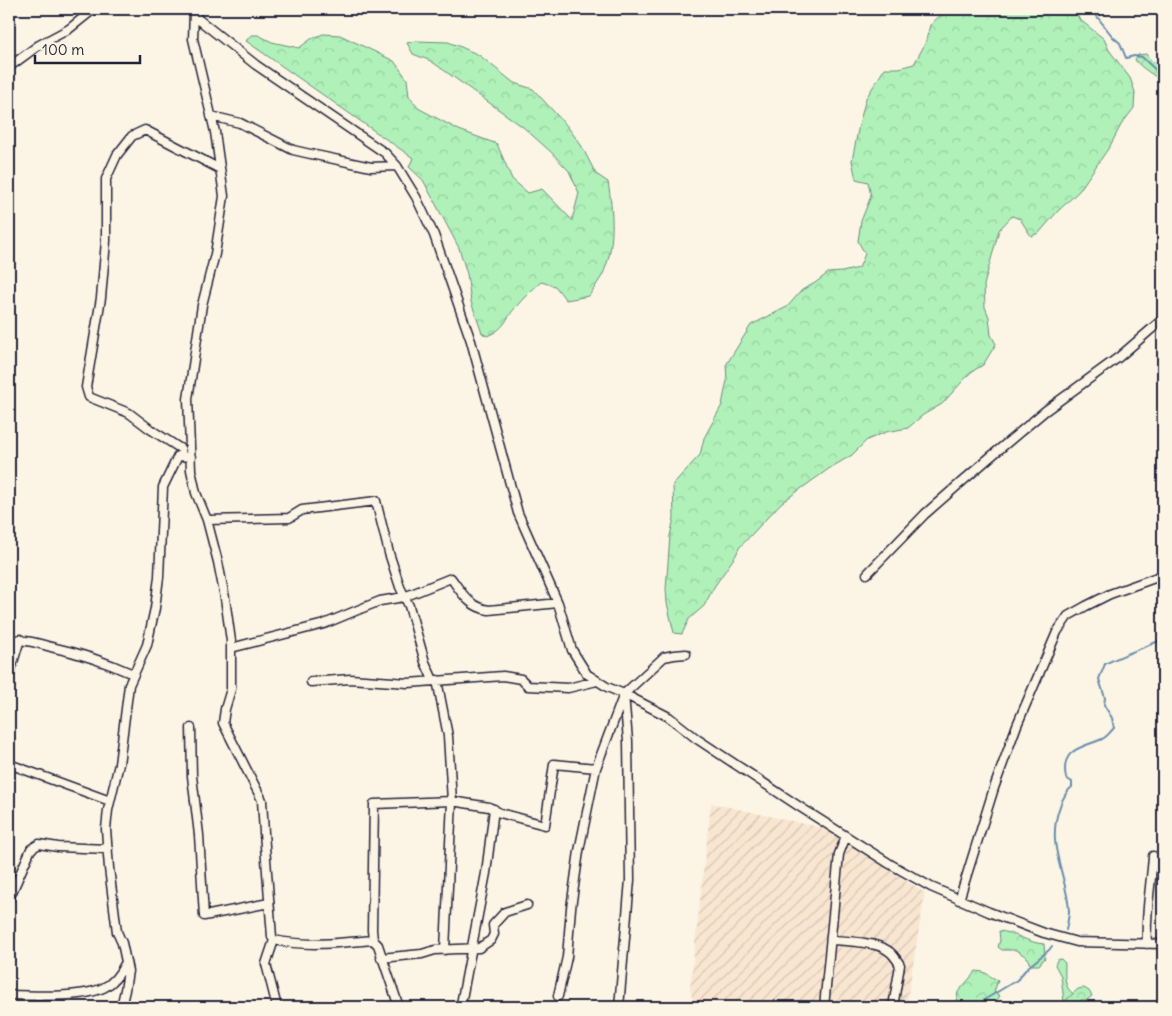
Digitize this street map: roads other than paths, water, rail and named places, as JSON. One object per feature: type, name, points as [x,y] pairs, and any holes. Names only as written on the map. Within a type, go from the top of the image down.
[{"type":"street","points":[[9,67],[39,45],[69,29],[94,9]]},
{"type":"street","points":[[194,10],[193,39],[215,132],[224,196],[215,254],[202,305],[188,399],[190,457],[196,493],[207,520],[225,598],[231,648],[231,688],[223,723],[262,800],[269,904],[272,937],[274,940],[266,964],[277,1007]]},
{"type":"street","points":[[194,10],[198,19],[256,65],[385,153],[397,166],[416,197],[434,235],[471,341],[518,512],[558,603],[572,650],[587,674],[606,687],[624,694],[669,718],[846,836],[931,887],[1044,934],[1076,942],[1163,944]]},
{"type":"street","points":[[211,116],[240,123],[292,150],[372,167],[397,166]]},
{"type":"street","points":[[182,456],[181,449],[129,413],[89,397],[86,386],[101,298],[106,241],[106,178],[117,155],[132,136],[145,130],[220,169]]},
{"type":"street","points":[[867,574],[925,514],[989,458],[1045,411],[1119,356],[1163,319]]},
{"type":"street","points":[[121,1007],[127,982],[127,961],[117,932],[106,829],[110,801],[119,764],[129,685],[147,645],[155,608],[159,577],[163,486],[178,456],[190,457]]},
{"type":"street","points":[[207,520],[289,518],[302,510],[376,501],[389,553],[435,680],[448,736],[452,801],[445,950]]},
{"type":"street","points":[[959,900],[997,779],[1017,725],[1056,632],[1068,616],[1094,602],[1110,594],[1163,575]]},
{"type":"street","points":[[231,648],[324,624],[380,602],[404,596],[451,578],[473,606],[481,609],[489,610],[558,603]]},
{"type":"street","points":[[9,640],[20,639],[98,660],[133,674]]},
{"type":"street","points":[[9,676],[20,639]]},
{"type":"street","points":[[558,996],[566,957],[579,852],[596,768],[624,694],[664,657],[674,654],[686,654]]},
{"type":"street","points":[[311,682],[350,679],[408,683],[503,676],[521,679],[528,686],[568,688],[597,681]]},
{"type":"street","points":[[619,1007],[630,880],[628,741],[624,694]]},
{"type":"street","points":[[191,728],[192,776],[199,835],[204,916],[269,904]]},
{"type":"street","points":[[9,764],[110,801]]},
{"type":"street","points":[[399,1007],[378,945],[373,940],[374,804],[452,801],[489,806],[500,812],[545,825],[554,764],[596,768]]},
{"type":"street","points":[[454,1007],[461,1004],[486,873],[494,809]]},
{"type":"street","points":[[824,1007],[839,854],[846,836]]},
{"type":"street","points":[[9,899],[31,849],[38,844],[58,847],[108,848]]},
{"type":"street","points":[[1147,944],[1148,896],[1153,856]]},
{"type":"street","points":[[381,958],[445,950],[480,948],[491,940],[494,934],[493,925],[505,912],[527,905]]},
{"type":"street","points":[[274,940],[316,944],[373,940]]},
{"type":"street","points":[[831,940],[863,943],[886,949],[895,956],[900,965],[893,1007]]},
{"type":"street","points":[[9,995],[50,996],[103,988],[114,980],[127,961]]},
{"type":"waterway","points":[[1091,9],[1120,43],[1126,58],[1142,57],[1163,77]]},
{"type":"waterway","points":[[1066,930],[1069,913],[1055,834],[1060,806],[1065,795],[1072,787],[1072,782],[1066,778],[1066,761],[1074,751],[1104,738],[1114,728],[1112,718],[1104,705],[1105,698],[1099,679],[1105,664],[1163,639]]},
{"type":"waterway","points":[[982,1007],[984,1000],[1017,980],[1027,968],[1052,946]]}]
